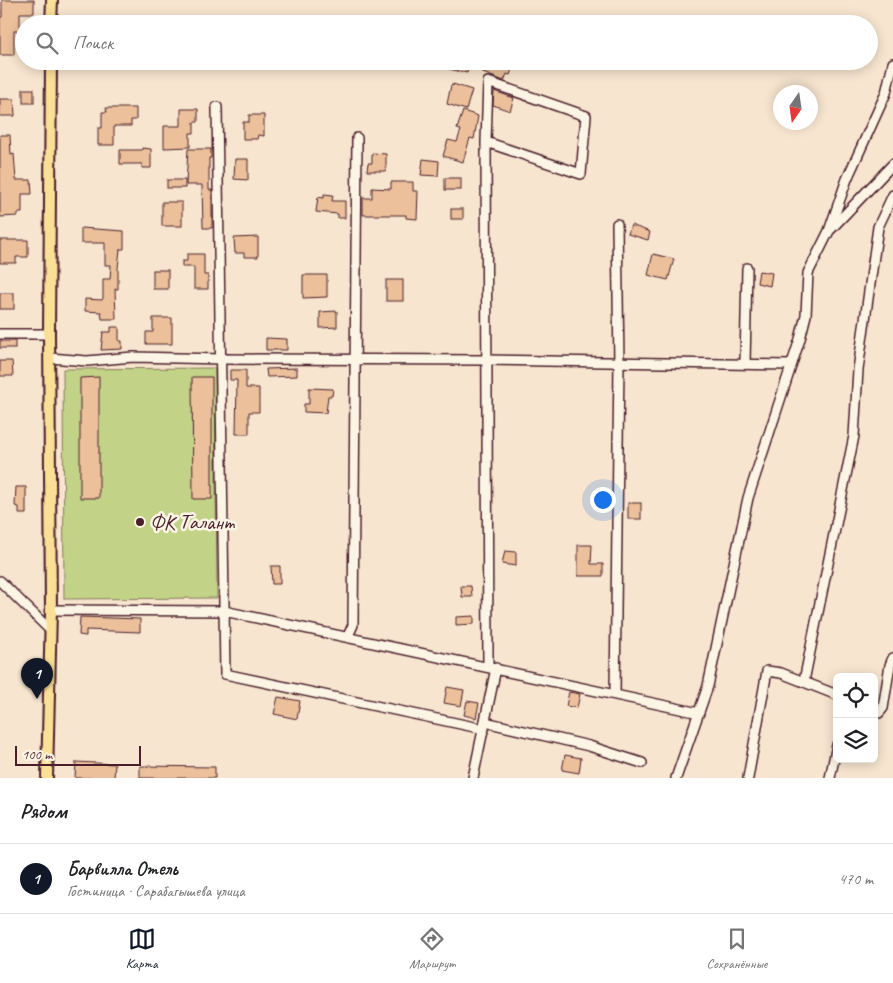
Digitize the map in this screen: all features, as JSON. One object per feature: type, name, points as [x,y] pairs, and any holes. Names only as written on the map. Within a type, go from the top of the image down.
[{"type":"main road","points":[[52,0],[52,15]]},
{"type":"main road","points":[[47,778],[51,610],[49,334],[51,70]]},
{"type":"street","points":[[676,778],[708,686],[748,498],[806,315],[808,274],[829,231],[847,179],[886,93],[893,63]]},
{"type":"street","points":[[473,778],[485,725],[492,667],[486,360],[486,142],[488,82],[586,116],[581,174],[486,142]]},
{"type":"street","points":[[217,107],[222,359],[224,674],[589,746],[642,763]]},
{"type":"street","points":[[348,636],[353,625],[357,138]]},
{"type":"street","points":[[829,231],[893,164]]},
{"type":"street","points":[[804,681],[854,436],[858,370],[878,227],[893,195]]},
{"type":"street","points":[[615,694],[619,363],[617,224]]},
{"type":"street","points":[[745,364],[747,268]]},
{"type":"street","points":[[0,334],[49,334]]},
{"type":"street","points":[[50,358],[86,361],[133,357],[222,359],[356,358],[791,365]]},
{"type":"street","points":[[0,581],[50,630]]},
{"type":"street","points":[[51,610],[224,610],[699,713]]},
{"type":"street","points":[[878,713],[883,708],[890,665],[893,658]]},
{"type":"street","points":[[748,778],[767,672],[781,673],[833,693]]},
{"type":"street","points":[[830,778],[833,763]]},
{"type":"green space","name":"ФК Талант","points":[[215,368],[217,598],[64,599],[63,369]]},
{"type":"building","points":[[2,0],[34,0],[34,13],[15,15],[14,55],[0,55],[0,17],[2,17]]},
{"type":"building","points":[[454,70],[468,70],[467,73]]},
{"type":"building","points":[[484,70],[512,70],[510,75],[507,74],[504,81],[483,73]]},
{"type":"building","points":[[453,84],[472,90],[466,110],[447,104],[451,85],[453,86]]},
{"type":"building","points":[[23,89],[34,89],[34,103],[23,103]]},
{"type":"building","points":[[494,91],[514,98],[510,111],[493,105]]},
{"type":"building","points":[[0,99],[14,99],[15,116],[0,116]]},
{"type":"building","points":[[106,108],[136,108],[136,120],[131,120],[131,126],[114,126],[114,145],[98,145],[98,128],[102,128],[102,112],[107,112]]},
{"type":"building","points":[[181,109],[198,109],[198,122],[194,122],[194,133],[190,133],[190,147],[164,148],[164,126],[181,126]]},
{"type":"building","points":[[463,111],[478,116],[474,139],[470,138],[463,162],[443,156],[448,140],[457,142],[461,130],[457,129]]},
{"type":"building","points":[[249,115],[264,115],[264,136],[258,135],[257,139],[243,139],[243,122],[249,122]]},
{"type":"building","points":[[0,135],[10,135],[11,155],[14,154],[16,180],[31,180],[32,194],[22,194],[22,213],[18,213],[18,216],[0,217]]},
{"type":"building","points":[[142,148],[151,149],[151,168],[142,168],[142,164],[120,164],[120,150],[142,150]]},
{"type":"building","points":[[188,149],[211,149],[211,158],[209,158],[209,190],[212,190],[212,228],[203,228],[202,185],[186,185]]},
{"type":"building","points":[[372,153],[386,154],[386,171],[367,171],[368,163],[372,163]]},
{"type":"building","points":[[235,159],[248,159],[248,180],[234,179]]},
{"type":"building","points":[[423,159],[439,161],[438,176],[421,175]]},
{"type":"building","points":[[445,178],[461,178],[461,190],[445,190]]},
{"type":"building","points":[[167,180],[185,180],[185,188],[167,188]]},
{"type":"building","points":[[391,182],[413,182],[413,191],[418,191],[417,219],[406,218],[406,215],[363,215],[363,198],[372,198],[372,188],[391,189]]},
{"type":"building","points":[[324,194],[333,195],[332,201],[345,201],[345,218],[338,218],[338,214],[316,212],[318,197],[324,198]]},
{"type":"building","points":[[162,202],[182,202],[182,226],[162,226]]},
{"type":"building","points":[[451,209],[463,209],[463,219],[451,219]]},
{"type":"building","points":[[631,225],[650,232],[648,240],[628,234]]},
{"type":"building","points":[[81,228],[124,231],[124,249],[120,249],[118,268],[118,289],[115,289],[116,319],[102,319],[101,312],[85,311],[85,299],[102,300],[103,279],[110,279],[111,265],[105,265],[105,243],[81,243]]},
{"type":"building","points":[[258,237],[258,257],[244,257],[244,253],[235,253],[234,238]]},
{"type":"building","points":[[0,240],[28,240],[28,257],[16,257],[16,263],[0,263]]},
{"type":"building","points":[[187,254],[204,254],[204,275],[208,275],[208,289],[194,289],[194,267],[182,267],[182,261],[187,261]]},
{"type":"building","points":[[653,254],[674,259],[668,280],[648,275]]},
{"type":"building","points":[[153,270],[168,270],[168,289],[153,289]]},
{"type":"building","points":[[759,271],[772,273],[770,286],[757,283]]},
{"type":"building","points":[[303,275],[327,275],[327,297],[303,298]]},
{"type":"building","points":[[386,280],[403,280],[403,301],[386,301]]},
{"type":"building","points":[[0,293],[14,293],[14,309],[0,309]]},
{"type":"building","points":[[337,311],[337,327],[320,328],[320,312]]},
{"type":"building","points":[[153,318],[172,318],[172,344],[146,344],[146,332],[153,332]]},
{"type":"building","points":[[111,327],[119,327],[119,341],[122,341],[122,349],[101,350],[103,332],[111,332]]},
{"type":"building","points":[[266,338],[287,339],[287,350],[266,350]]},
{"type":"building","points":[[0,341],[15,341],[15,348],[0,348]]},
{"type":"building","points":[[0,361],[12,361],[13,376],[0,376]]},
{"type":"building","points":[[297,368],[297,376],[267,377],[266,369]]},
{"type":"building","points":[[230,370],[246,370],[246,388],[259,388],[259,412],[249,412],[249,434],[236,434],[237,380],[230,380]]},
{"type":"building","points":[[99,377],[99,498],[80,498],[80,378]]},
{"type":"building","points":[[192,377],[212,377],[212,499],[193,499]]},
{"type":"building","points":[[309,388],[333,389],[332,396],[328,396],[326,413],[304,412],[304,404],[309,404]]},
{"type":"building","points":[[16,487],[26,487],[26,514],[19,514],[19,507],[15,506]]},
{"type":"building","points":[[628,503],[641,503],[641,519],[628,519]]},
{"type":"building","points":[[578,545],[592,545],[591,564],[603,564],[603,576],[578,576]]},
{"type":"building","points":[[505,551],[516,552],[516,566],[502,564]]},
{"type":"building","points":[[271,566],[280,566],[280,584],[272,584]]},
{"type":"building","points":[[461,586],[471,586],[472,597],[462,597]]},
{"type":"building","points":[[474,616],[474,624],[456,625],[456,617]]},
{"type":"building","points":[[80,617],[140,619],[140,632],[86,630],[86,636],[79,635]]},
{"type":"building","points":[[447,687],[464,690],[461,706],[444,703]]},
{"type":"building","points":[[569,692],[580,694],[577,708],[566,706]]},
{"type":"building","points":[[278,697],[300,701],[297,719],[274,714]]},
{"type":"building","points":[[467,701],[479,703],[476,718],[464,715]]},
{"type":"building","points":[[565,755],[581,758],[579,773],[562,770]]},
{"type":"building","points":[[76,762],[115,764],[114,778],[75,778]]},
{"type":"building","points":[[140,766],[215,767],[215,778],[140,778]]},
{"type":"place","name":"ФК Талант","points":[[140,522]]},
{"type":"place","name":"Барвилла Отель","points":[[37,699]]}]
